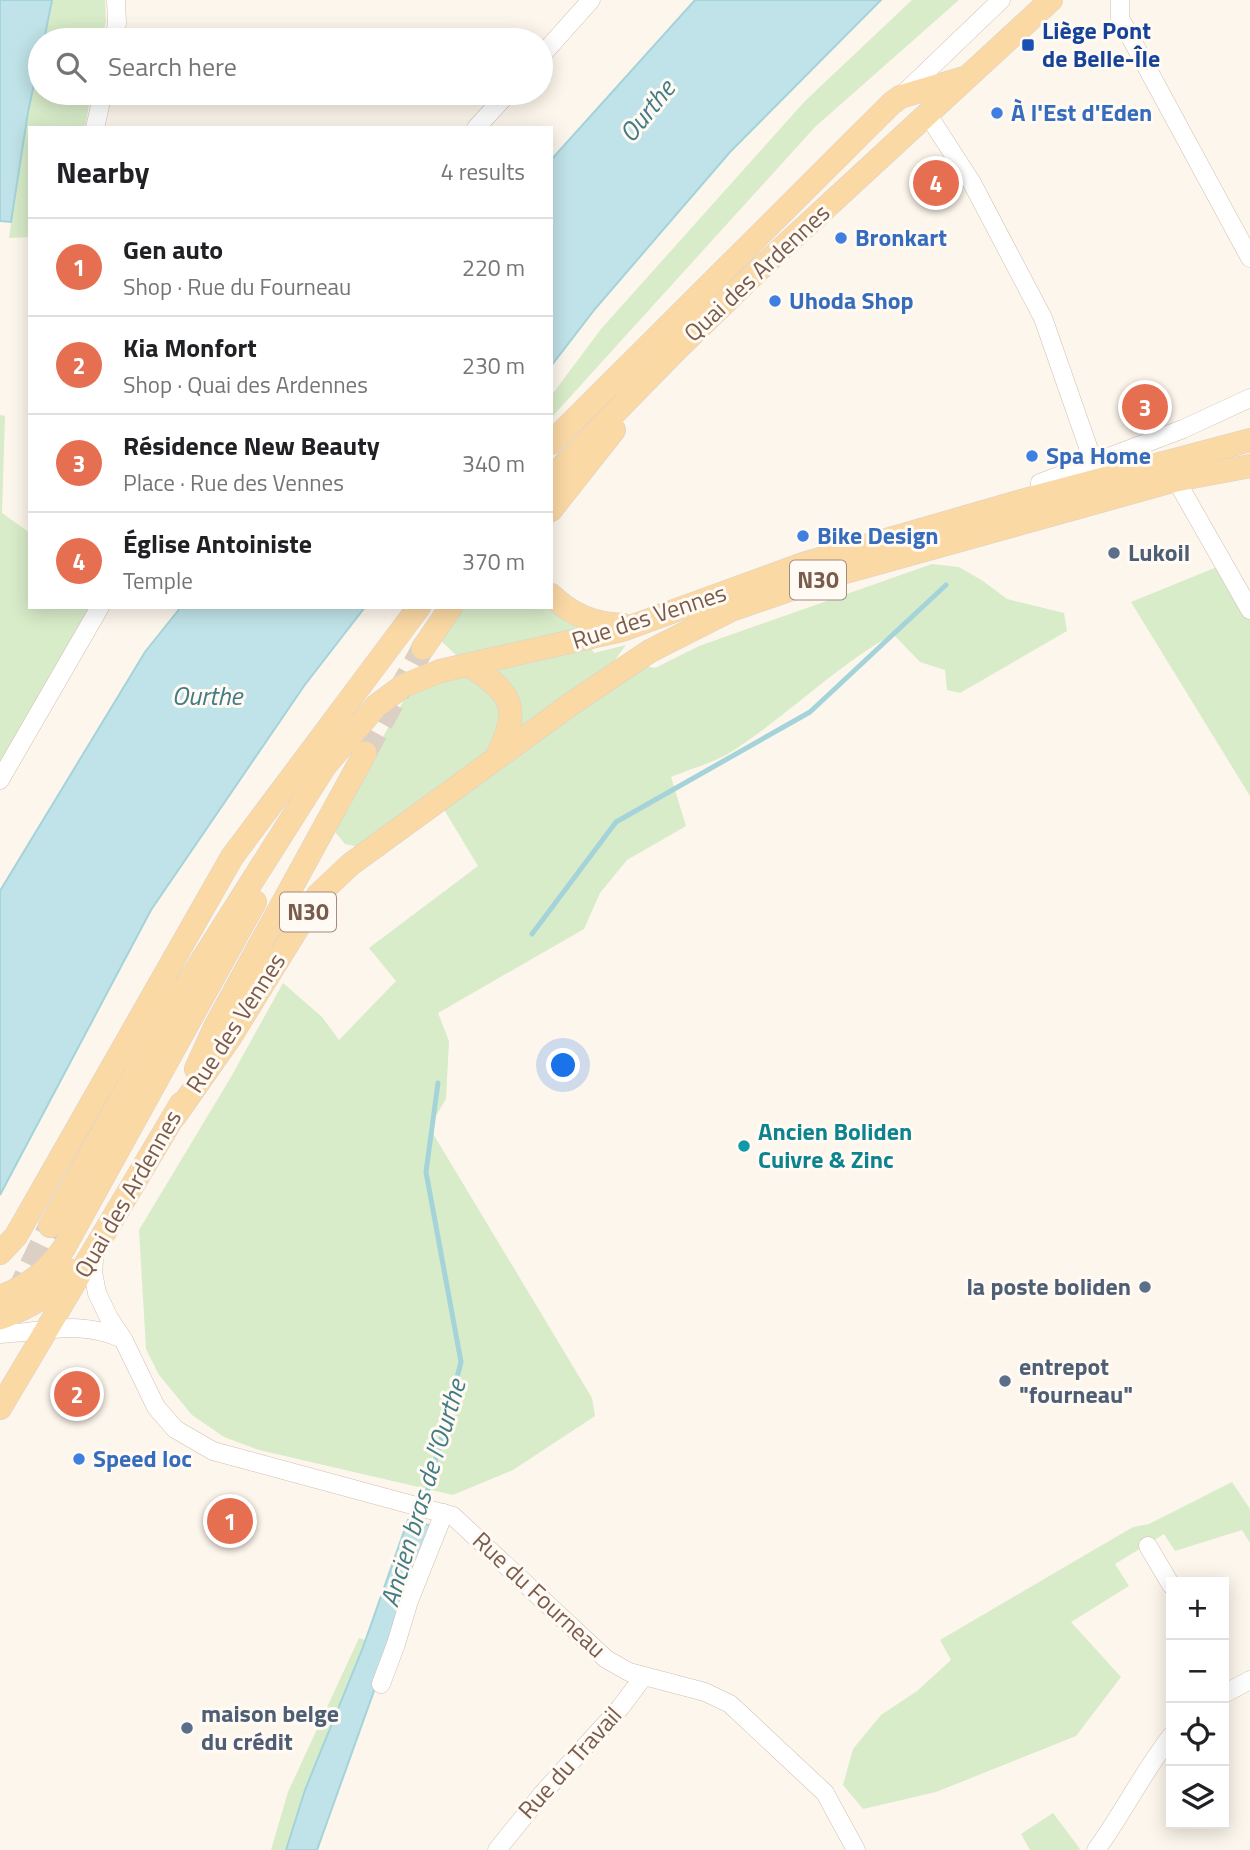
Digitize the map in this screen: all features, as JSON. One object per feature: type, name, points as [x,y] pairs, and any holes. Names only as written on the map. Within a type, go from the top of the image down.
[{"type":"main road","name":"Quai des Ardennes","points":[[553,476],[676,350],[766,263],[1051,0]]},
{"type":"main road","name":"Quai des Ardennes","points":[[553,441],[900,97],[970,77]]},
{"type":"main road","points":[[553,507],[676,350]]},
{"type":"main road","name":"N30","points":[[1039,496],[1250,440]]},
{"type":"main road","name":"N30","points":[[1176,480],[1250,466]]},
{"type":"main road","name":"Rue des Vennes","points":[[175,1116],[232,1037],[318,895],[351,864],[571,704],[650,651],[731,610],[824,578],[1176,480]]},
{"type":"main road","name":"Rue des Vennes","points":[[176,1003],[304,797],[348,738],[376,706],[403,686],[440,671],[636,625],[803,564],[1039,496]]},
{"type":"main road","points":[[553,598],[578,616],[596,622],[636,625]]},
{"type":"main road","points":[[0,1254],[16,1236],[232,857],[418,609]]},
{"type":"main road","points":[[423,648],[450,609]]},
{"type":"main road","points":[[470,666],[493,681],[511,709],[506,739],[495,759]]},
{"type":"main road","points":[[0,1297],[37,1279],[52,1265],[64,1248],[348,738]]},
{"type":"main road","name":"Quai des Ardennes","points":[[0,1408],[175,1116],[215,1027],[365,754]]},
{"type":"main road","points":[[176,1003],[276,799]]},
{"type":"main road","name":"N30","points":[[50,1226],[176,1003]]},
{"type":"main road","points":[[0,1318],[27,1308],[46,1296],[94,1249]]},
{"type":"street","points":[[116,0],[116,28]]},
{"type":"street","points":[[553,43],[591,0]]},
{"type":"street","name":"Quai des Ardennes","points":[[900,97],[1000,0]]},
{"type":"street","points":[[1120,9],[1250,258]]},
{"type":"street","points":[[95,126],[100,105]]},
{"type":"street","points":[[478,126],[497,105]]},
{"type":"street","points":[[928,115],[972,183],[1043,318],[1094,464]]},
{"type":"street","name":"Rue des Vennes","points":[[1039,496],[1040,483],[1183,429],[1250,398]]},
{"type":"street","points":[[1176,480],[1250,610]]},
{"type":"street","points":[[0,780],[99,609]]},
{"type":"street","name":"Rue du Fourneau","points":[[94,1249],[93,1272],[97,1293],[156,1407],[175,1429],[213,1451],[441,1511],[462,1522],[606,1659],[629,1672],[705,1692],[730,1704],[825,1793],[856,1850]]},
{"type":"street","points":[[0,1334],[83,1327],[105,1331],[123,1339]]},
{"type":"street","name":"Rue du Fourneau","points":[[381,1684],[441,1511]]},
{"type":"street","points":[[1148,1546],[1166,1577]]},
{"type":"street","name":"Rue du Travail","points":[[496,1850],[620,1708],[644,1676]]},
{"type":"street","points":[[1229,1685],[1250,1680]]},
{"type":"street","points":[[1096,1850],[1115,1825],[1149,1764],[1166,1742]]},
{"type":"green space","points":[[52,0],[105,0],[105,28],[46,28]]},
{"type":"green space","points":[[912,0],[959,0],[815,127],[553,416],[553,393],[601,329],[805,101]]},
{"type":"green space","points":[[30,105],[89,105],[85,126],[28,126],[28,237],[9,238]]},
{"type":"green space","points":[[0,415],[5,416],[2,513],[28,532],[28,609],[96,609],[0,775]]},
{"type":"green space","points":[[932,564],[959,567],[1007,599],[1064,613],[1067,631],[960,693],[947,690],[945,670],[920,662],[893,634],[851,661],[731,752],[671,777],[686,826],[627,860],[600,893],[584,929],[438,1013],[449,1041],[446,1099],[429,1127],[592,1398],[595,1416],[513,1470],[453,1495],[259,1450],[224,1437],[192,1415],[159,1375],[146,1349],[139,1230],[231,1077],[283,983],[322,1017],[339,1040],[396,981],[369,948],[478,866],[434,793],[359,847],[345,844],[331,827],[407,695],[470,668],[440,640],[463,609],[552,609],[586,632],[582,634],[594,653],[626,645],[615,660],[655,668],[699,646]]},
{"type":"green space","points":[[1222,565],[1250,613],[1250,796],[1131,602]]},
{"type":"green space","points":[[1232,1482],[1250,1509],[1250,1543],[1242,1530],[1175,1551],[1164,1534],[1115,1564],[1129,1586],[1071,1622],[1121,1677],[1076,1736],[936,1792],[863,1809],[843,1785],[853,1749],[881,1715],[917,1691],[951,1660],[940,1640],[1133,1527],[1149,1524]]},
{"type":"green space","points":[[359,1638],[384,1646],[318,1850],[271,1850],[288,1792]]},
{"type":"green space","points":[[1053,1813],[1079,1850],[1030,1850],[1021,1834]]},
{"type":"water","points":[[0,0],[52,0],[46,28],[28,28],[30,105],[11,222],[0,221]]},
{"type":"water","name":"Ourthe","points":[[695,0],[881,0],[730,152],[595,309],[553,363],[553,158]]},
{"type":"water","name":"Ourthe","points":[[179,609],[363,609],[304,686],[151,910],[0,1195],[0,891],[145,652]]},
{"type":"water","points":[[408,1520],[433,1526],[317,1850],[286,1850],[305,1790],[362,1650]]},
{"type":"waterway","points":[[532,934],[616,822],[810,712],[946,585]]},
{"type":"waterway","name":"Ancien bras de l'Ourthe","points":[[418,1527],[461,1362],[426,1172],[438,1083]]},
{"type":"tunnel","points":[[365,753],[423,648]]},
{"type":"tunnel","points":[[16,1296],[50,1226]]},
{"type":"place","name":"Liège Pont de Belle-Île","points":[[1028,45]]},
{"type":"place","name":"À l'Est d'Eden","points":[[997,113]]},
{"type":"place","name":"Église Antoiniste","points":[[936,183]]},
{"type":"place","name":"Bronkart","points":[[841,238]]},
{"type":"place","name":"Uhoda Shop","points":[[775,301]]},
{"type":"place","name":"Résidence New Beauty","points":[[1145,407]]},
{"type":"place","name":"Spa Home","points":[[1032,456]]},
{"type":"place","name":"Bike Design","points":[[803,536]]},
{"type":"place","name":"Lukoil","points":[[1114,553]]},
{"type":"place","name":"Ancien Boliden Cuivre & Zinc","points":[[744,1146]]},
{"type":"place","name":"la poste boliden","points":[[1145,1287]]},
{"type":"place","name":"entrepot \"fourneau\"","points":[[1005,1381]]},
{"type":"place","name":"Kia Monfort","points":[[77,1394]]},
{"type":"place","name":"Speed loc","points":[[79,1459]]},
{"type":"place","name":"Gen auto","points":[[230,1521]]},
{"type":"place","name":"maison belge du crédit","points":[[187,1728]]}]
